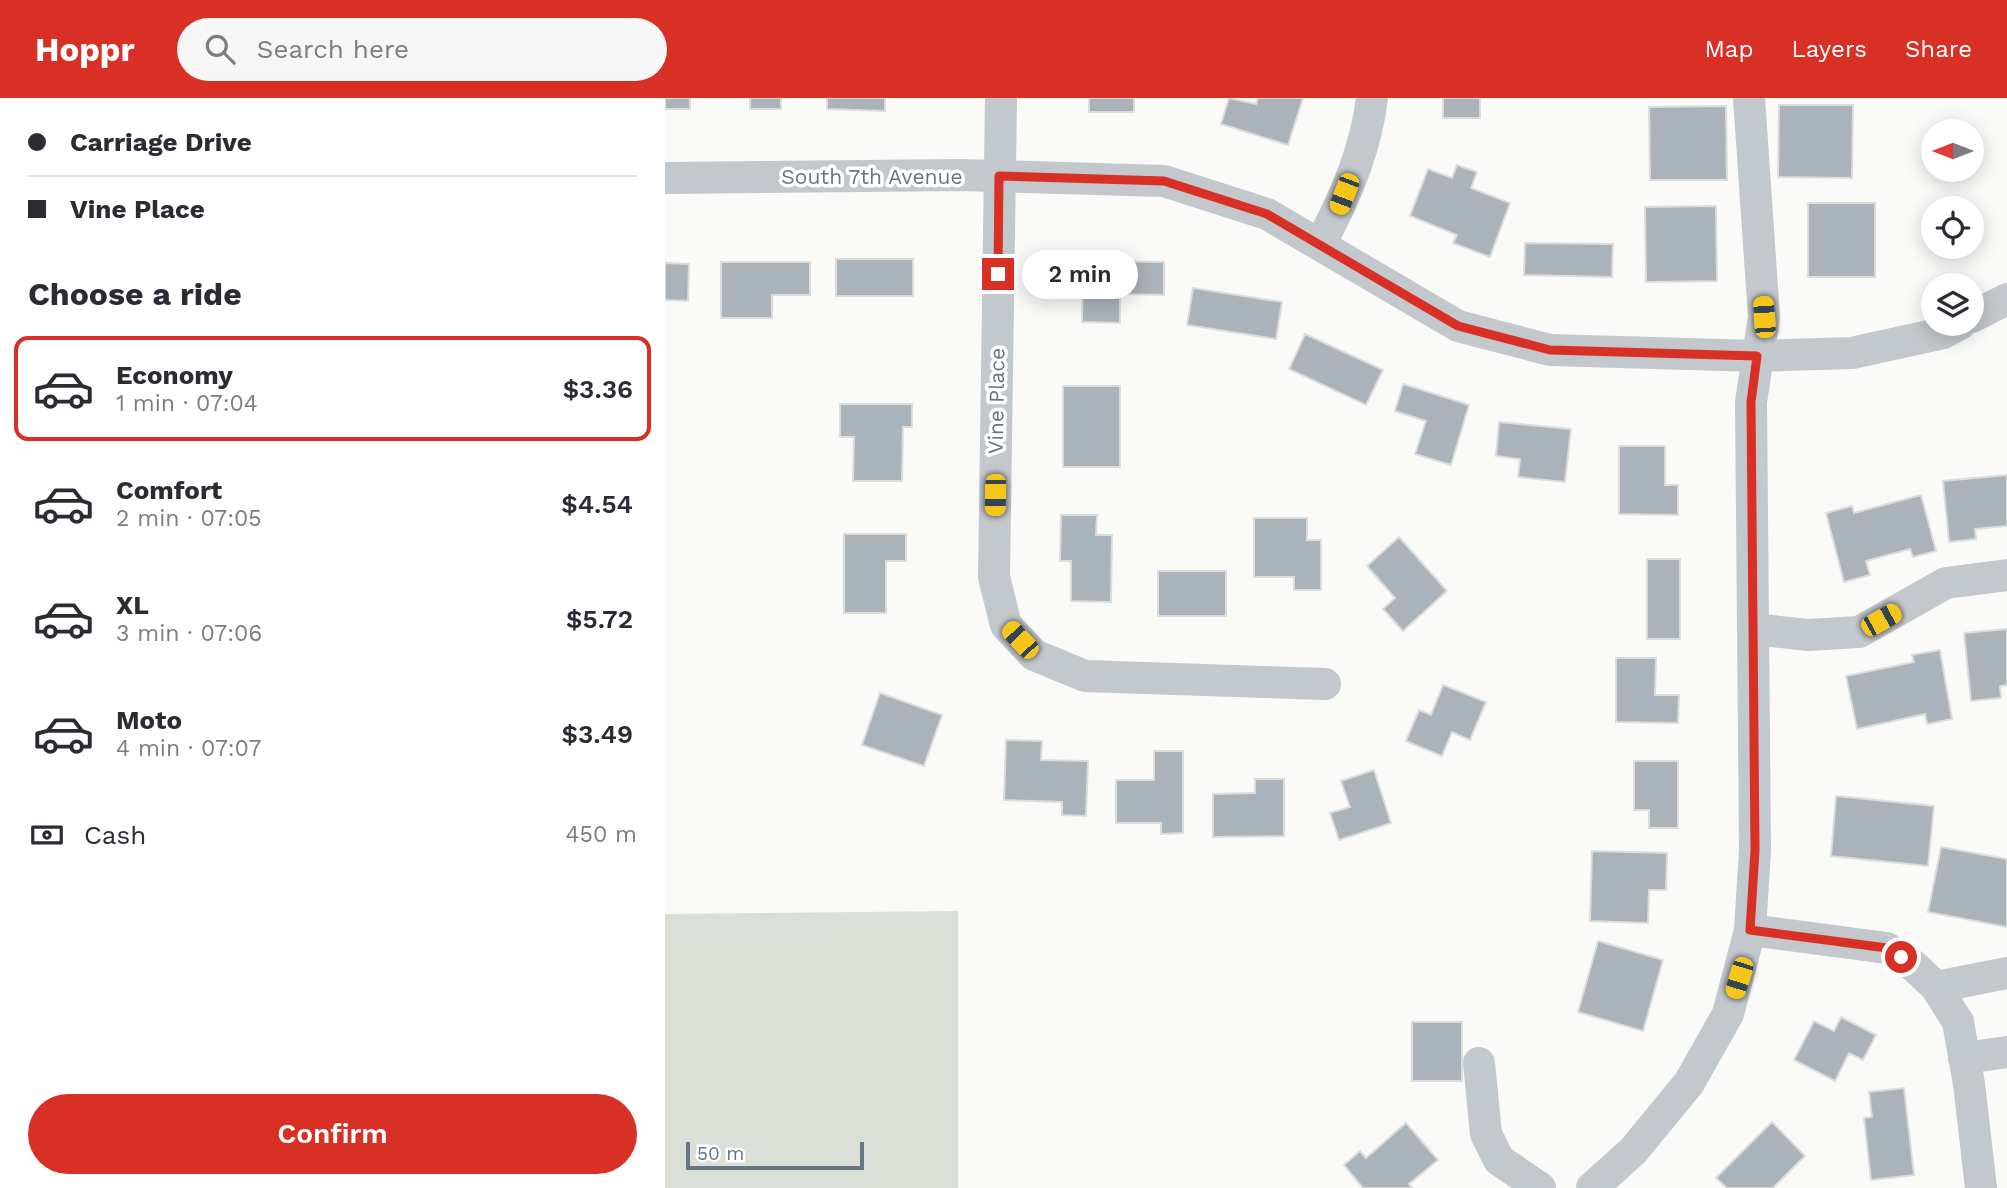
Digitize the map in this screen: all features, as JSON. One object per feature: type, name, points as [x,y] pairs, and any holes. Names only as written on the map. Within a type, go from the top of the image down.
[{"type":"street","name":"Vine Place","points":[[1001,98],[994,578],[1006,625],[1034,655],[1085,676],[1325,684]]},
{"type":"street","points":[[1320,244],[1336,215],[1360,152],[1372,98]]},
{"type":"street","points":[[1592,1188],[1633,1151],[1689,1083],[1728,1014],[1750,930],[1755,850],[1751,402],[1764,317],[1749,98]]},
{"type":"street","name":"South 7th Avenue","points":[[665,178],[999,176],[1164,181],[1267,214],[1458,326],[1550,350],[1757,356],[1851,353],[1929,336]]},
{"type":"street","points":[[1984,311],[2007,299]]},
{"type":"street","points":[[1753,629],[1808,635],[1859,632],[1946,583],[2007,575]]},
{"type":"street","points":[[1750,930],[1887,948],[1915,967],[1936,987],[1958,1022],[1981,1188]]},
{"type":"street","points":[[1936,987],[2007,973]]},
{"type":"street","points":[[1964,1058],[2007,1052]]},
{"type":"street","points":[[1479,1063],[1486,1134],[1499,1160],[1540,1188]]},
{"type":"shaded area","points":[[958,911],[958,1188],[665,1188],[665,914]]},
{"type":"building","points":[[665,98],[690,98],[690,109],[665,109]]},
{"type":"building","points":[[750,98],[781,98],[781,109],[750,109]]},
{"type":"building","points":[[827,98],[885,98],[885,111],[827,109]]},
{"type":"building","points":[[1089,98],[1134,98],[1134,112],[1089,112]]},
{"type":"building","points":[[1229,98],[1256,104],[1258,98],[1303,98],[1288,145],[1221,124]]},
{"type":"building","points":[[1443,98],[1480,98],[1480,118],[1443,118]]},
{"type":"building","points":[[1779,105],[1853,105],[1852,178],[1778,177]]},
{"type":"building","points":[[1726,106],[1727,180],[1650,180],[1649,107]]},
{"type":"building","points":[[1457,165],[1477,172],[1471,188],[1510,203],[1490,257],[1453,243],[1457,235],[1410,216],[1428,169],[1452,178]]},
{"type":"building","points":[[1808,203],[1875,203],[1875,277],[1808,277]]},
{"type":"building","points":[[1716,206],[1717,281],[1646,282],[1645,207]]},
{"type":"building","points":[[1525,243],[1613,244],[1612,277],[1524,275]]},
{"type":"building","points":[[836,259],[913,259],[913,296],[836,296]]},
{"type":"building","points":[[1083,261],[1164,262],[1164,295],[1120,294],[1120,323],[1082,322]]},
{"type":"building","points":[[721,262],[810,262],[810,295],[772,295],[772,318],[721,318]]},
{"type":"building","points":[[665,263],[689,264],[688,301],[665,300]]},
{"type":"building","points":[[1193,288],[1282,302],[1276,339],[1187,325]]},
{"type":"building","points":[[1305,334],[1383,370],[1366,405],[1289,369]]},
{"type":"building","points":[[1403,384],[1469,405],[1451,465],[1415,454],[1426,421],[1395,411]]},
{"type":"building","points":[[1063,386],[1120,386],[1120,467],[1063,467]]},
{"type":"building","points":[[840,404],[912,404],[912,427],[903,427],[902,481],[853,481],[854,437],[840,437]]},
{"type":"building","points":[[1499,422],[1571,429],[1565,482],[1518,477],[1520,459],[1496,456]]},
{"type":"building","points":[[1619,446],[1665,446],[1665,485],[1678,485],[1678,515],[1619,514]]},
{"type":"building","points":[[2007,475],[2007,526],[1975,529],[1976,539],[1949,542],[1943,481]]},
{"type":"building","points":[[1921,495],[1936,551],[1913,557],[1910,549],[1866,561],[1870,575],[1844,582],[1826,513],[1852,506],[1854,513]]},
{"type":"building","points":[[1061,515],[1097,515],[1096,535],[1112,535],[1111,602],[1071,601],[1071,561],[1060,561]]},
{"type":"building","points":[[1254,518],[1307,518],[1307,540],[1321,540],[1321,590],[1294,590],[1294,577],[1254,577]]},
{"type":"building","points":[[844,534],[906,534],[906,561],[886,561],[886,613],[844,613]]},
{"type":"building","points":[[1399,537],[1447,591],[1403,631],[1383,609],[1395,598],[1367,566]]},
{"type":"building","points":[[1647,559],[1680,559],[1680,639],[1647,639]]},
{"type":"building","points":[[1158,571],[1226,571],[1226,616],[1158,616]]},
{"type":"building","points":[[2007,629],[2007,685],[2000,686],[2001,698],[1971,701],[1964,633]]},
{"type":"building","points":[[1940,650],[1952,719],[1927,724],[1925,714],[1857,729],[1846,676],[1914,662],[1912,655]]},
{"type":"building","points":[[1616,658],[1656,658],[1655,695],[1679,695],[1678,723],[1616,722]]},
{"type":"building","points":[[1443,685],[1486,702],[1470,740],[1452,732],[1442,756],[1406,741],[1419,710],[1431,715]]},
{"type":"building","points":[[880,693],[942,715],[924,766],[862,745]]},
{"type":"building","points":[[1006,740],[1042,741],[1041,760],[1088,761],[1086,816],[1062,815],[1062,802],[1004,800]]},
{"type":"building","points":[[1154,751],[1183,751],[1183,833],[1161,834],[1161,823],[1116,823],[1116,780],[1154,780]]},
{"type":"building","points":[[1634,761],[1678,761],[1678,828],[1649,828],[1649,810],[1634,810]]},
{"type":"building","points":[[1374,770],[1391,823],[1339,840],[1330,813],[1350,807],[1341,781]]},
{"type":"building","points":[[1255,779],[1284,779],[1284,836],[1213,837],[1213,794],[1255,793]]},
{"type":"building","points":[[1836,796],[1934,806],[1928,866],[1831,856]]},
{"type":"building","points":[[1941,847],[2007,859],[2007,927],[1928,912]]},
{"type":"building","points":[[1592,851],[1667,853],[1666,890],[1649,890],[1648,923],[1590,921]]},
{"type":"building","points":[[1598,941],[1663,960],[1643,1031],[1578,1012]]},
{"type":"building","points":[[1841,1017],[1876,1035],[1863,1060],[1849,1053],[1835,1081],[1794,1060],[1814,1021],[1834,1031]]},
{"type":"building","points":[[1412,1022],[1462,1022],[1462,1081],[1412,1081]]},
{"type":"building","points":[[1904,1088],[1914,1175],[1871,1180],[1864,1118],[1872,1117],[1869,1092]]},
{"type":"building","points":[[1772,1122],[1805,1156],[1773,1188],[1727,1188],[1716,1178]]},
{"type":"building","points":[[1406,1123],[1438,1160],[1409,1184],[1412,1188],[1363,1188],[1344,1165],[1360,1151],[1366,1158]]},
{"type":"route","points":[[998,274],[999,176],[1164,181],[1267,214],[1458,326],[1550,350],[1757,356],[1751,402],[1755,850],[1750,930],[1887,948],[1901,957]]}]
